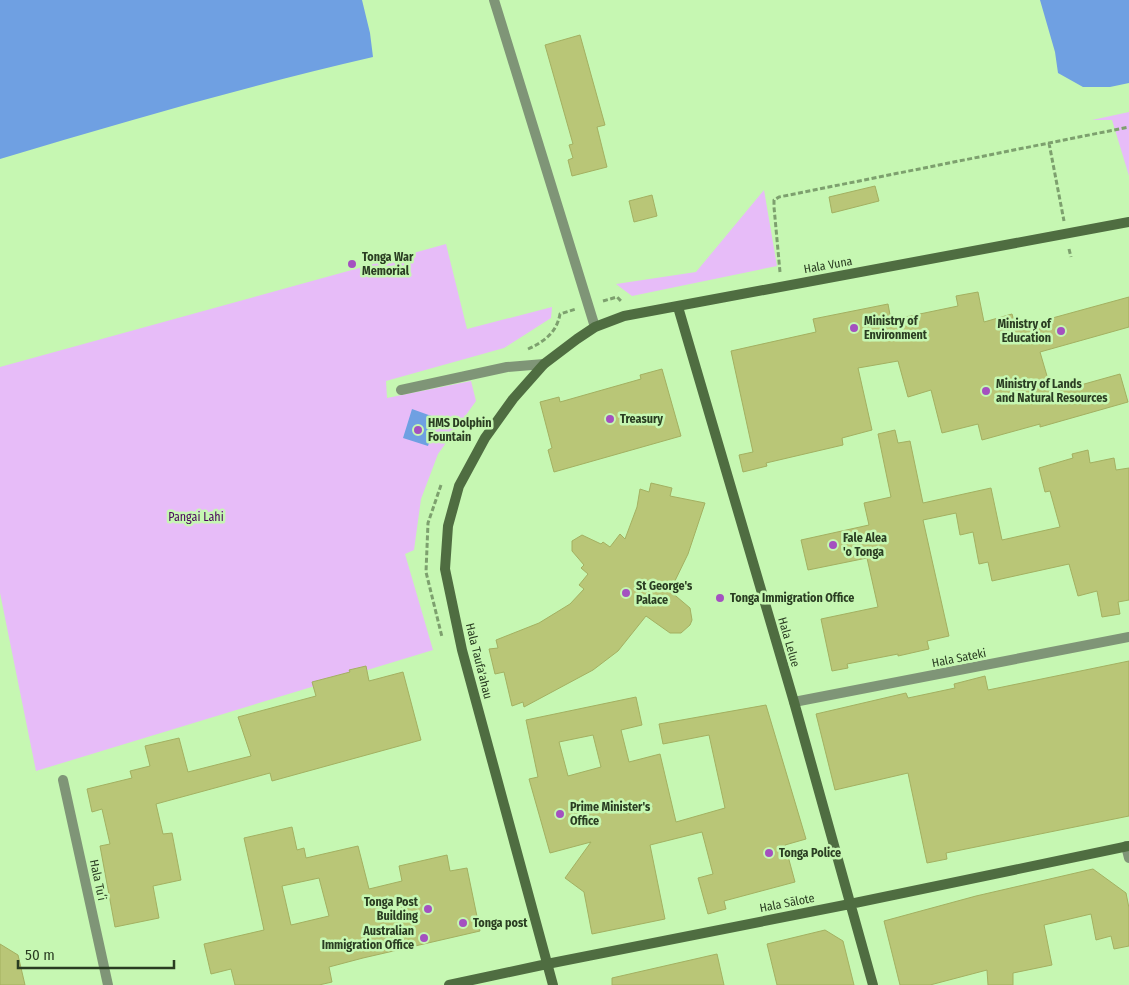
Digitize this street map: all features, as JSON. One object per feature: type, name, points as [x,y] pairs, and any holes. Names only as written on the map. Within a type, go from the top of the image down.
[{"type":"main road","name":"Hala Vuna","points":[[544,364],[595,327],[624,316],[1129,222]]},
{"type":"main road","name":"Hala Lelue","points":[[678,307],[794,702],[872,985]]},
{"type":"main road","name":"Hala Taufa'ahau","points":[[544,364],[513,398],[485,438],[459,486],[448,526],[445,569],[462,650],[553,985]]},
{"type":"main road","name":"Hala Sālote","points":[[449,985],[1127,846]]},
{"type":"street","points":[[494,0],[595,327]]},
{"type":"street","points":[[401,390],[507,366],[544,364]]},
{"type":"street","name":"Hala Sateki","points":[[794,702],[1129,637]]},
{"type":"street","name":"Hala Tuʻi","points":[[63,780],[108,985]]},
{"type":"street","points":[[1127,846],[1129,858]]},
{"type":"path","points":[[1049,143],[1071,257]]},
{"type":"green space","points":[[1129,112],[1129,176],[1112,120],[1092,120]]},
{"type":"green space","points":[[764,190],[777,266],[632,296],[616,284],[696,272]]},
{"type":"green space","name":"Pangai Lahi","points":[[446,244],[467,329],[552,307],[551,318],[504,348],[386,381],[387,398],[471,381],[476,401],[438,454],[421,499],[414,550],[405,554],[433,650],[36,771],[0,593],[0,367]]},
{"type":"water","points":[[0,0],[362,0],[370,33],[373,57],[185,105],[0,159]]},
{"type":"water","points":[[1040,0],[1129,0],[1129,83],[1110,87],[1083,87],[1058,73],[1055,52]]},
{"type":"water","points":[[412,409],[437,418],[428,446],[403,438]]},
{"type":"building","points":[[580,35],[605,125],[597,127],[607,167],[572,176],[568,160],[573,158],[569,145],[573,144],[545,45]]},
{"type":"building","points":[[875,186],[879,201],[832,213],[829,197]]},
{"type":"building","points":[[652,195],[657,216],[634,222],[629,201]]},
{"type":"building","points":[[978,292],[984,322],[1012,314],[1016,328],[1129,297],[1129,327],[1040,352],[1052,393],[1120,374],[1128,402],[1040,427],[1040,424],[982,440],[978,424],[942,433],[931,390],[908,397],[898,361],[858,368],[872,430],[842,438],[843,445],[766,463],[767,466],[743,472],[739,455],[753,452],[731,351],[816,332],[813,319],[888,304],[891,320],[958,306],[956,296]]},
{"type":"building","name":"Treasury","points":[[662,369],[681,436],[554,472],[548,450],[552,448],[540,402],[559,397],[560,402],[641,379],[640,375]]},
{"type":"building","points":[[895,430],[898,443],[910,441],[923,503],[991,488],[1002,540],[1060,527],[1050,491],[1045,492],[1039,468],[1073,458],[1072,454],[1088,450],[1090,463],[1114,458],[1116,470],[1129,468],[1129,600],[1118,602],[1120,614],[1102,617],[1097,591],[1078,596],[1069,564],[992,581],[988,562],[979,564],[973,532],[960,535],[956,513],[923,520],[949,636],[927,641],[929,649],[847,664],[848,668],[832,671],[821,619],[878,607],[867,558],[808,570],[801,540],[869,525],[864,503],[891,497],[878,434]]},
{"type":"building","name":"St George's Palace","points":[[651,483],[672,488],[670,496],[705,503],[688,554],[670,591],[690,608],[692,620],[690,625],[681,633],[670,633],[646,616],[618,651],[593,670],[524,707],[523,702],[512,706],[504,672],[495,674],[489,649],[498,648],[496,640],[539,623],[570,604],[584,589],[579,585],[588,574],[581,568],[584,565],[572,551],[572,541],[582,535],[601,544],[603,542],[610,547],[620,534],[625,539],[637,507],[640,489],[649,492]]},
{"type":"building","points":[[1129,661],[1129,816],[946,853],[947,859],[927,863],[908,773],[835,790],[816,714],[906,693],[908,698],[955,688],[954,684],[985,676],[988,690]]},
{"type":"building","points":[[366,666],[369,681],[403,672],[421,740],[272,781],[270,773],[156,804],[163,834],[172,833],[181,880],[153,886],[159,918],[115,927],[100,846],[110,844],[102,809],[92,812],[87,789],[132,778],[130,771],[150,766],[145,746],[179,738],[188,772],[251,756],[238,717],[316,696],[312,682]]},
{"type":"building","points":[[636,697],[642,725],[621,730],[629,762],[660,754],[676,822],[725,808],[709,735],[663,744],[659,724],[766,705],[806,839],[785,845],[795,882],[724,901],[726,909],[708,914],[698,878],[713,874],[702,832],[650,845],[665,919],[592,934],[584,892],[565,878],[591,842],[550,853],[529,779],[538,777],[526,720]],"holes":[[[593,735],[601,767],[568,776],[559,742]]]},
{"type":"building","points":[[292,827],[297,850],[304,848],[306,858],[358,846],[369,889],[402,881],[399,866],[447,855],[450,871],[467,868],[480,931],[329,967],[332,982],[319,985],[235,985],[231,969],[211,974],[204,944],[264,930],[244,838]],"holes":[[[319,878],[329,916],[291,925],[282,886]]]},
{"type":"building","points":[[1093,869],[1126,893],[1129,908],[1129,946],[1114,949],[1111,936],[1096,940],[1091,914],[1044,925],[1052,965],[1013,973],[1013,985],[988,985],[987,970],[930,985],[900,985],[884,921],[976,896]]},
{"type":"building","points":[[825,930],[843,941],[854,985],[777,985],[767,944]]},
{"type":"building","points":[[0,944],[18,955],[25,985],[0,985]]},
{"type":"building","points":[[717,954],[724,985],[612,985],[612,978]]},
{"type":"place","name":"Tonga War Memorial","points":[[352,264]]},
{"type":"place","name":"Ministry of Environment","points":[[854,328]]},
{"type":"place","name":"Ministry of Education","points":[[1061,331]]},
{"type":"place","name":"Ministry of Lands and Natural Resources","points":[[986,391]]},
{"type":"place","name":"Treasury","points":[[610,419]]},
{"type":"place","name":"HMS Dolphin Fountain","points":[[418,430]]},
{"type":"place","name":"Fale Alea 'o Tonga","points":[[833,545]]},
{"type":"place","name":"St George's Palace","points":[[626,593]]},
{"type":"place","name":"Tonga Immigration Office","points":[[720,598]]},
{"type":"place","name":"Prime Minister's Office","points":[[560,814]]},
{"type":"place","name":"Tonga Police","points":[[769,853]]},
{"type":"place","name":"Tonga Post Building","points":[[428,909]]},
{"type":"place","name":"Tonga post","points":[[463,923]]},
{"type":"place","name":"Australian Immigration Office","points":[[424,938]]}]
